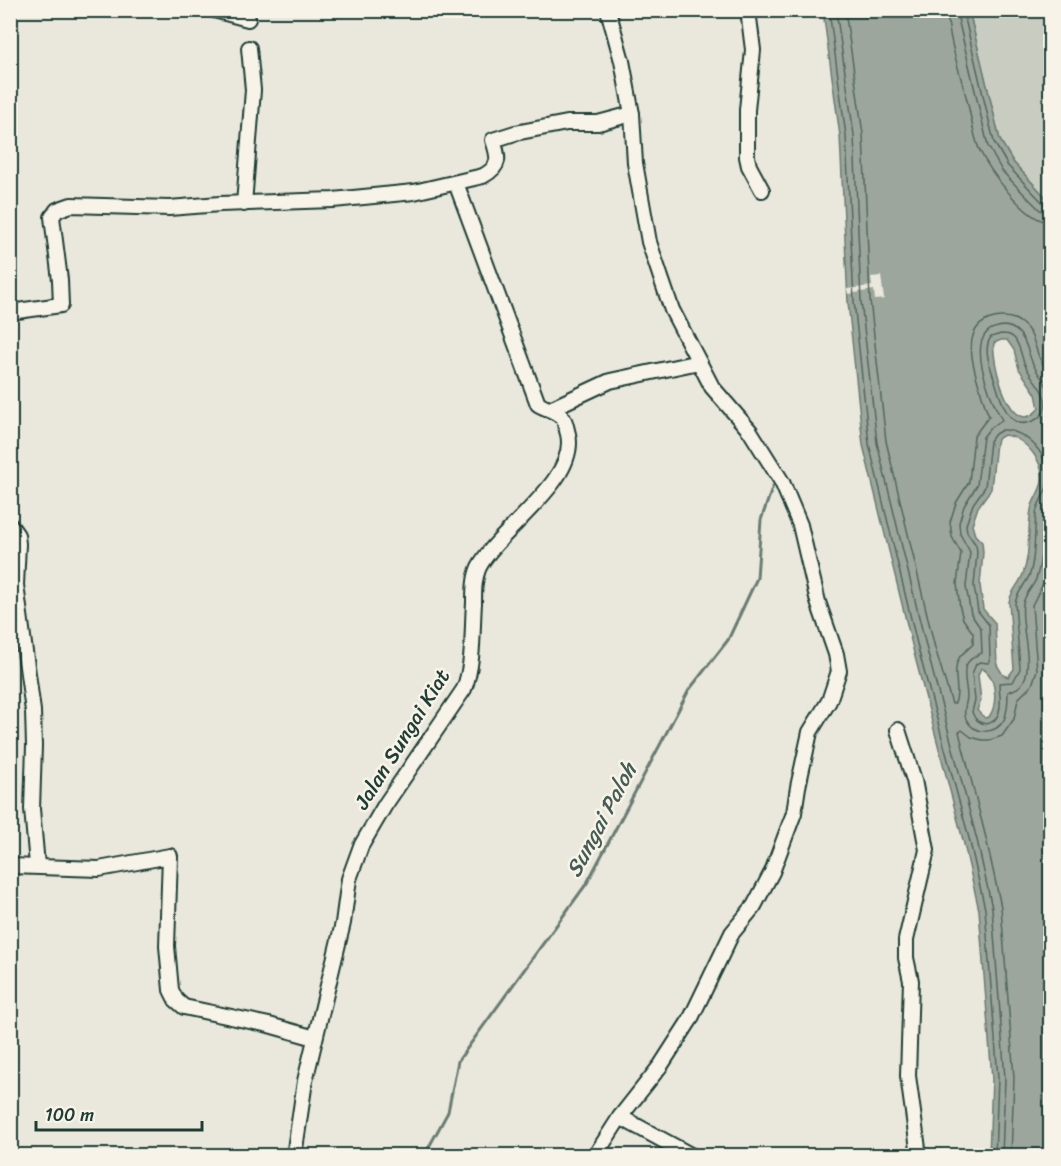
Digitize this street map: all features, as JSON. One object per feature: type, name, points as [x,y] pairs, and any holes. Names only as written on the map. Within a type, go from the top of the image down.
[{"type":"street","points":[[214,10],[248,19]]},
{"type":"street","points":[[596,1155],[620,1117],[661,1065],[690,1020],[732,933],[754,906],[772,872],[794,813],[810,732],[829,701],[839,671],[836,654],[818,602],[800,525],[782,482],[750,432],[712,387],[672,310],[649,242],[635,163],[632,114],[622,61],[608,10]]},
{"type":"street","points":[[748,10],[753,50],[747,110],[747,157],[749,166],[762,190]]},
{"type":"street","points":[[244,204],[253,90],[249,48]]},
{"type":"street","points":[[10,312],[61,305],[52,218],[57,210],[72,205],[169,208],[361,198],[414,192],[483,176],[492,171],[498,156],[493,140],[514,133],[567,123],[598,123],[632,114]]},
{"type":"street","name":"Jalan Sungai Kiat","points":[[294,1155],[302,1095],[343,923],[349,879],[361,846],[382,809],[464,689],[467,681],[475,579],[480,567],[546,492],[566,460],[569,439],[564,419],[538,404],[456,183]]},
{"type":"street","points":[[550,409],[610,381],[699,362]]},
{"type":"street","points":[[10,525],[17,535],[16,585],[33,711],[32,809],[37,865]]},
{"type":"street","points":[[898,730],[915,780],[927,850],[906,940],[906,958],[911,981],[908,1076],[919,1155]]},
{"type":"street","points":[[10,866],[37,865],[99,869],[170,856],[167,946],[171,990],[176,1000],[184,1007],[268,1025],[315,1038]]},
{"type":"street","points":[[620,1117],[692,1155]]},
{"type":"shaded area","points":[[969,11],[1050,11],[1050,202],[1013,162],[1000,140]]},
{"type":"water","points":[[823,11],[969,11],[1000,140],[1013,162],[1050,202],[1050,1155],[989,1155],[992,1079],[979,910],[863,445],[848,302],[840,136]],"holes":[[[1007,340],[1014,350],[1019,369],[1036,394],[1039,408],[1029,416],[1020,415],[1012,408],[1005,395],[994,352],[994,343]],[[1004,435],[1012,437],[1027,446],[1033,452],[1041,468],[1042,477],[1031,510],[1025,566],[1009,602],[1014,669],[1008,677],[1003,675],[997,665],[995,623],[983,609],[980,585],[982,542],[975,535],[972,525],[978,507],[991,489],[996,443]],[[981,668],[993,683],[994,705],[989,717],[985,718],[977,710],[981,701],[978,675]]]},
{"type":"pier","points":[[881,276],[884,299],[875,300],[874,290],[848,294],[847,289],[872,286],[871,277]]},
{"type":"waterway","name":"Sungai Paloh","points":[[424,1156],[448,1112],[458,1061],[587,883],[689,690],[728,640],[757,578],[761,520],[773,486]]}]
